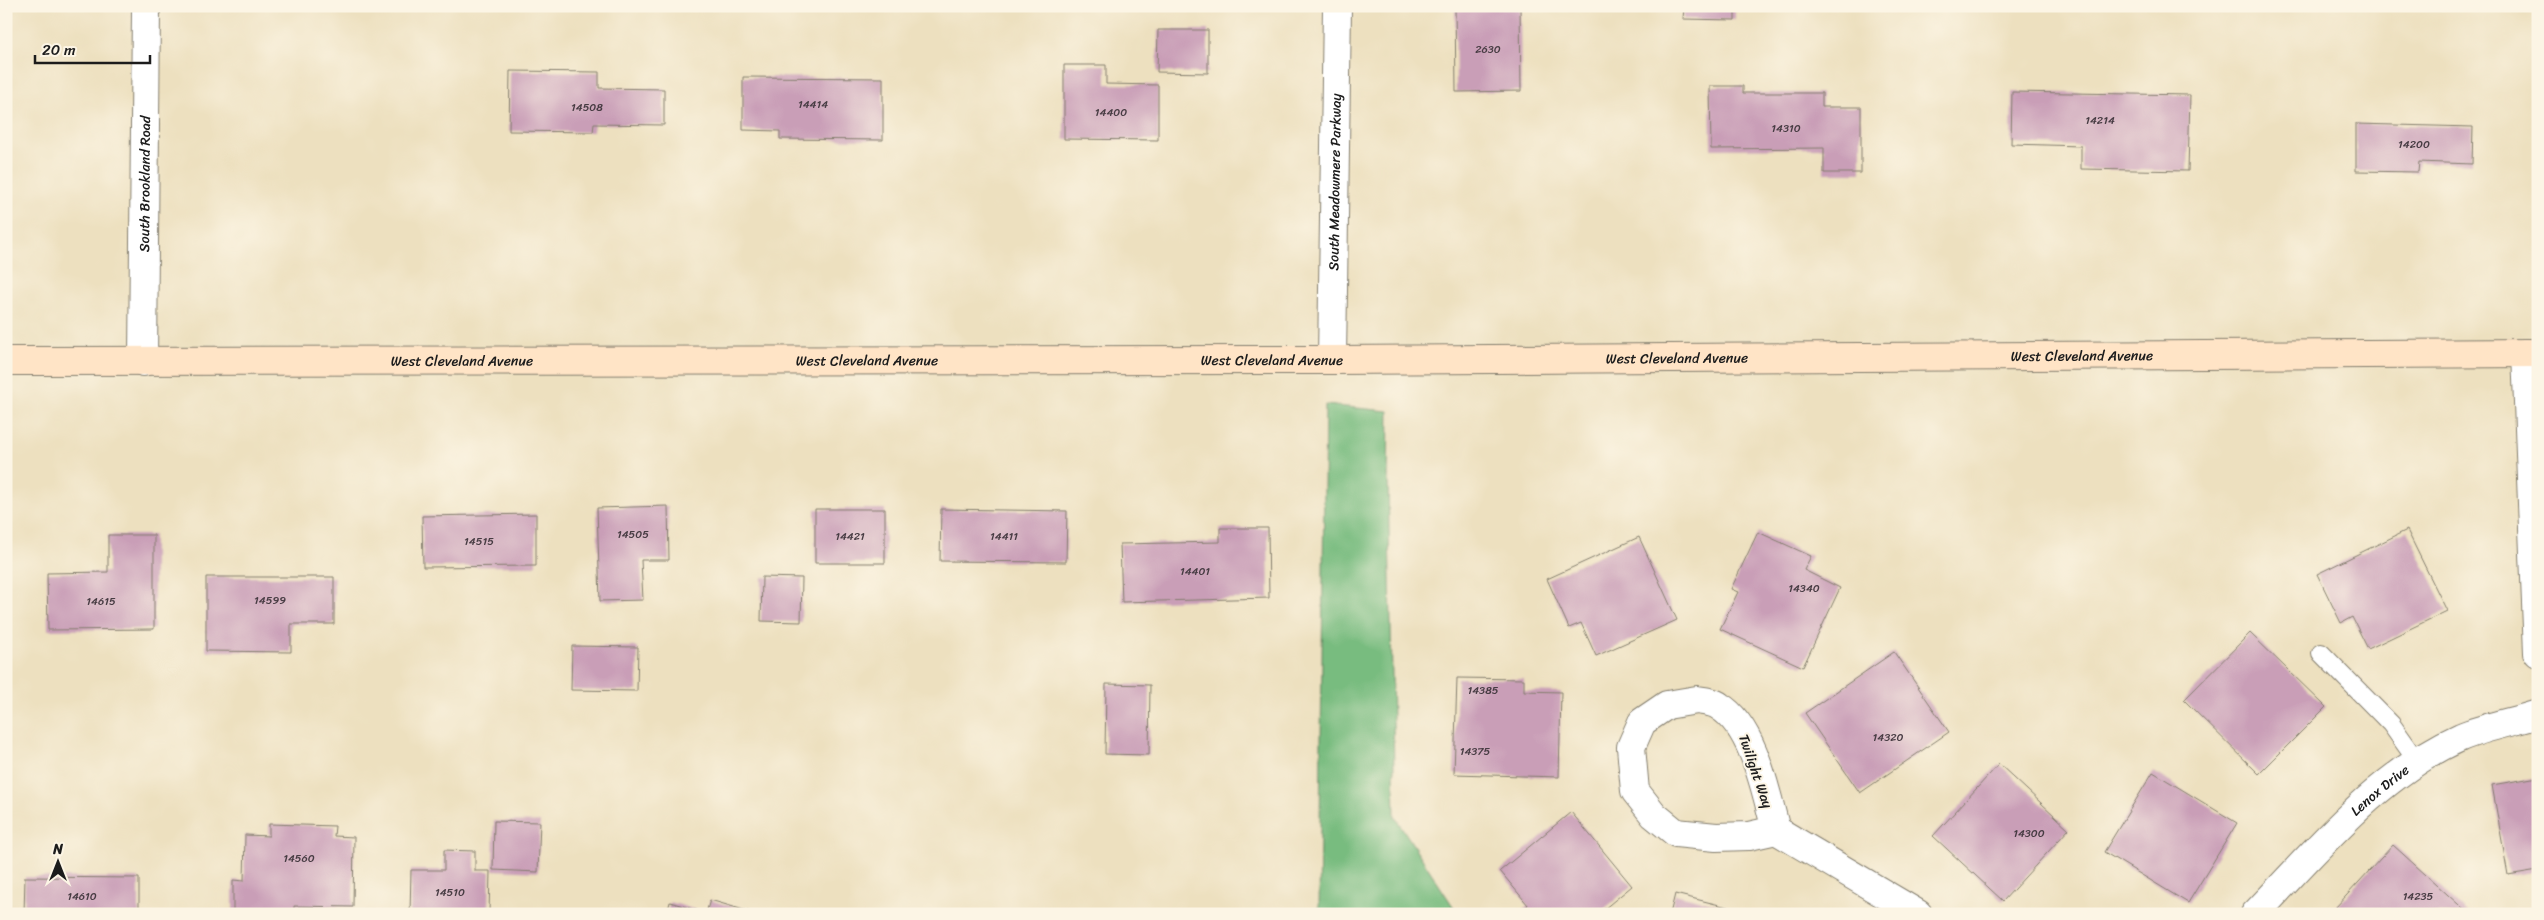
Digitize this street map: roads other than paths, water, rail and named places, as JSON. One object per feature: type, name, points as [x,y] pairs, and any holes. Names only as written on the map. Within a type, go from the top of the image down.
[{"type":"main road","name":"West Cleveland Avenue","points":[[6,361],[1332,360],[2532,353]]},
{"type":"street","name":"South Brookland Road","points":[[144,362],[146,6]]},
{"type":"street","name":"South Meadowmere Parkway","points":[[1332,360],[1337,6]]},
{"type":"street","points":[[2532,353],[2538,652]]},
{"type":"street","name":"Twilight Way","points":[[1697,700],[1719,705],[1741,728],[1759,770],[1776,830],[1749,836],[1716,837],[1676,833],[1654,815],[1635,791],[1631,747],[1642,722],[1667,705],[1697,700]]},
{"type":"street","name":"Lenox Drive","points":[[2255,914],[2358,807],[2418,762],[2462,737],[2538,714]]},
{"type":"street","points":[[1776,830],[1918,914]]},
{"type":"lane","points":[[2321,653],[2391,724],[2418,762]]}]
